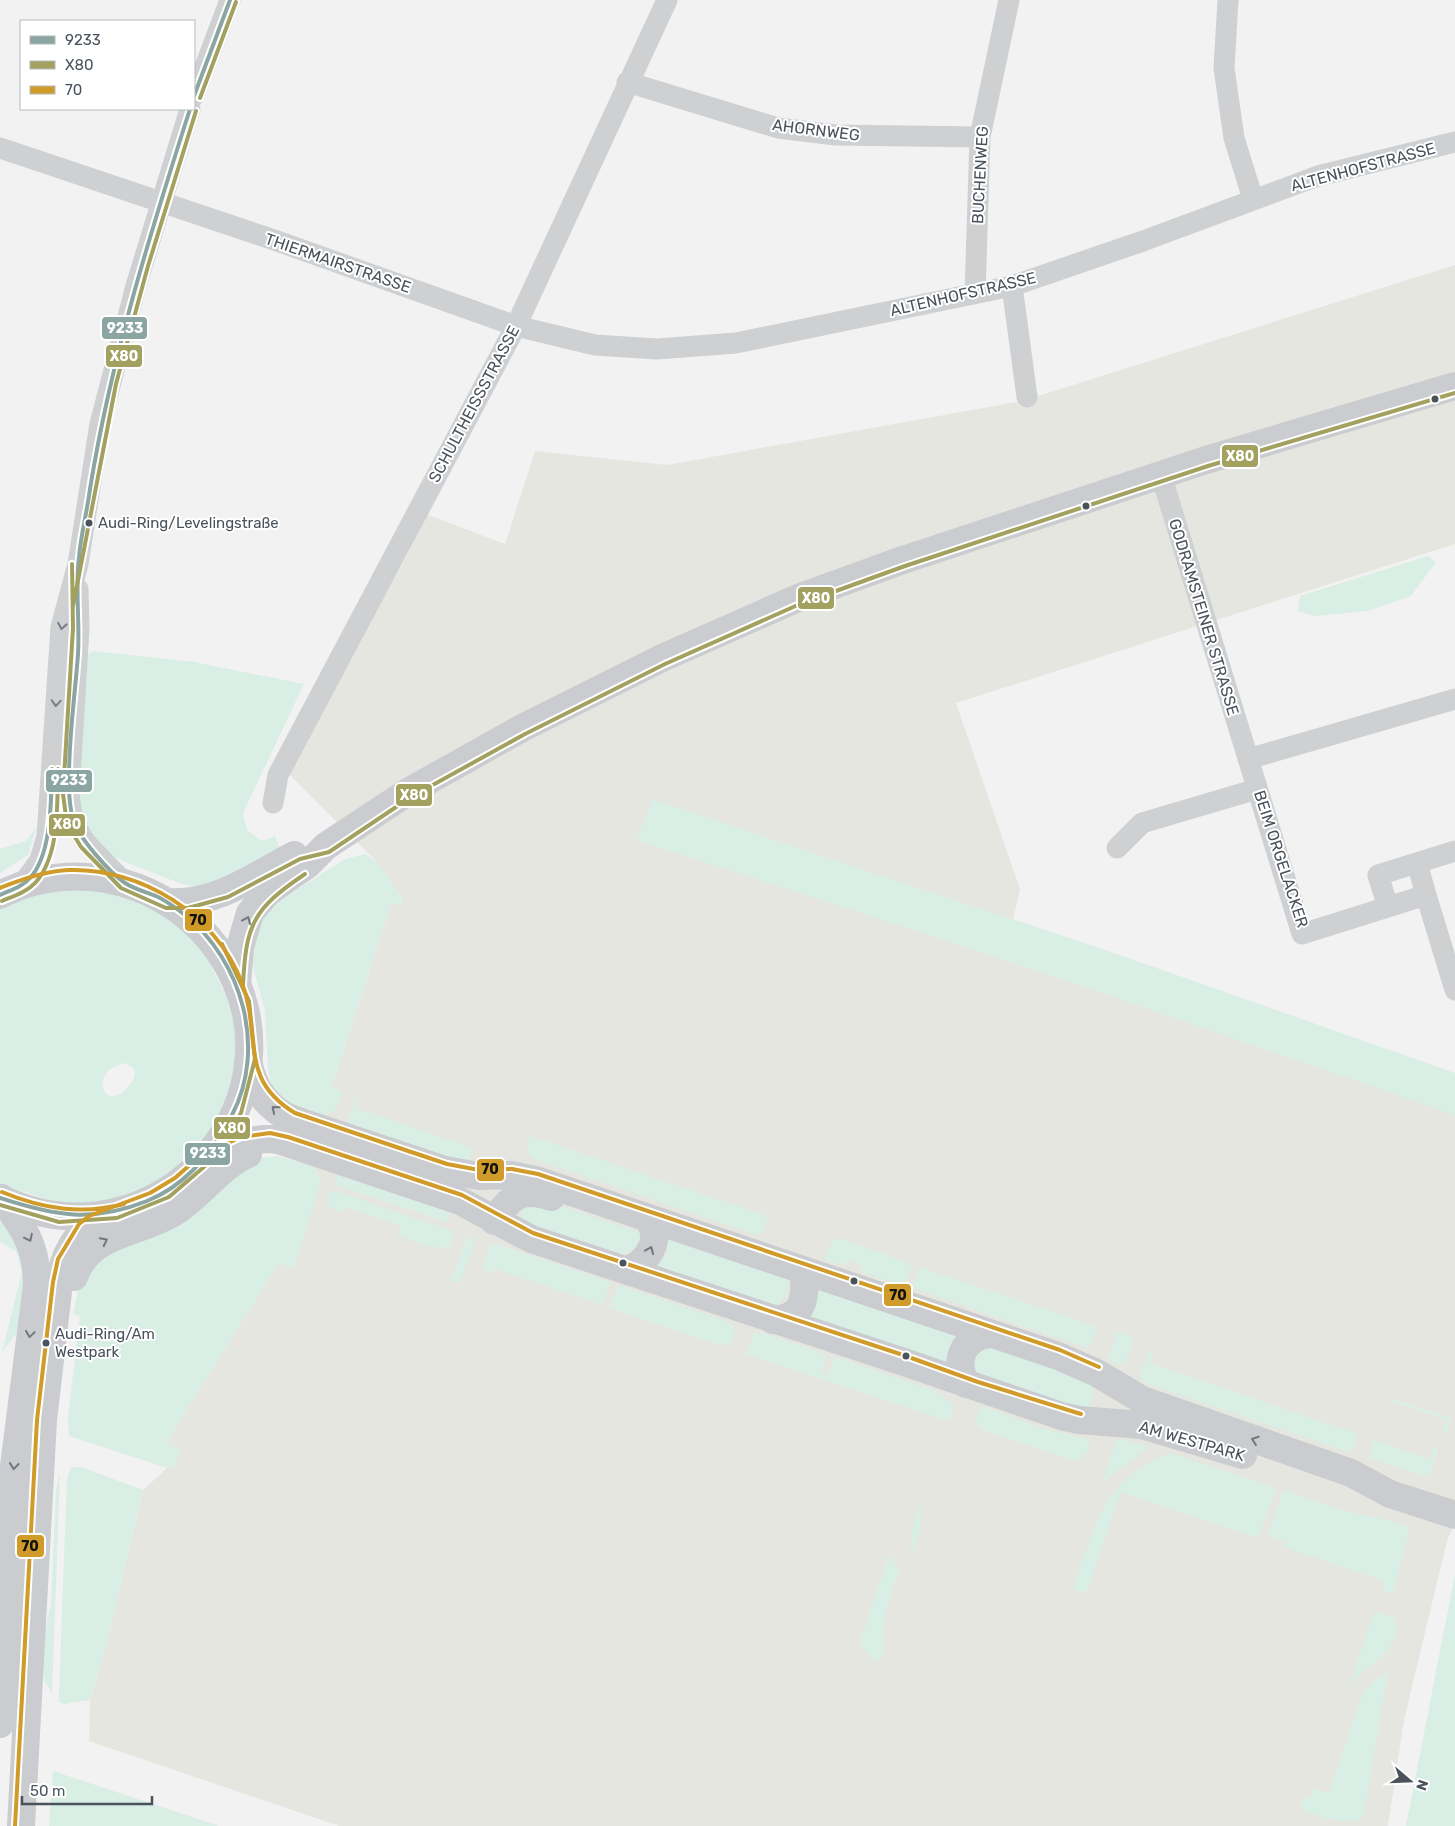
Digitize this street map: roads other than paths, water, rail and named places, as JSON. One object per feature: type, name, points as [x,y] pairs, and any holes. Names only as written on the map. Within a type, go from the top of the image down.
[{"type":"main road","points":[[237,985],[240,947],[250,913],[258,900],[307,865],[326,846],[408,792],[522,728],[698,642],[798,598],[868,572],[1161,475],[1455,386]]},
{"type":"main road","points":[[168,902],[187,902],[215,896],[244,883],[298,853],[326,846]]},
{"type":"main road","points":[[1,1198],[45,1214],[77,1217],[108,1214],[138,1206],[160,1195],[179,1183],[203,1162],[222,1137],[233,1116],[241,1094],[248,1061],[246,1024],[237,985],[223,958],[204,933],[168,902],[125,883],[78,876],[48,879],[11,890]]},
{"type":"main road","name":"AM WESTPARK","points":[[248,1061],[254,1084],[261,1094],[274,1109],[292,1119],[445,1170],[478,1176],[511,1175],[536,1180],[1058,1356],[1100,1380],[1142,1400],[1363,1477],[1390,1494],[1455,1515]]},
{"type":"main road","name":"AM WESTPARK","points":[[203,1162],[238,1145],[260,1139],[278,1140],[460,1201],[494,1221],[530,1238],[1079,1420],[1147,1426],[1359,1493],[1390,1494]]},
{"type":"main road","points":[[52,1343],[66,1307],[74,1276],[83,1258],[91,1249],[112,1238],[153,1223],[172,1213],[202,1192],[228,1166],[243,1156],[256,1150],[296,1146]]},
{"type":"main road","points":[[494,1221],[510,1200],[526,1192],[541,1194],[581,1205],[612,1205]]},
{"type":"main road","points":[[0,1724],[13,1474],[38,1285],[36,1262],[29,1237],[1,1198]]},
{"type":"main road","points":[[21,1826],[43,1420],[60,1276],[68,1252],[84,1228],[93,1221],[108,1214]]},
{"type":"main road","points":[[627,1271],[640,1266],[652,1247],[653,1225],[648,1219]]},
{"type":"main road","points":[[773,1320],[785,1319],[798,1312],[804,1297],[804,1270]]},
{"type":"main road","points":[[966,1384],[959,1366],[964,1351],[974,1338],[990,1334]]},
{"type":"main road","points":[[1079,1420],[1088,1417],[1101,1403],[1100,1380]]},
{"type":"main road","points":[[1100,1380],[1108,1422]]},
{"type":"street","points":[[195,93],[230,0]]},
{"type":"street","name":"SCHULTHEISSSTRASSE","points":[[273,803],[278,776],[286,759],[516,326],[627,82],[667,0]]},
{"type":"street","name":"BUCHENWEG","points":[[975,293],[980,137],[1008,0]]},
{"type":"street","points":[[1228,0],[1224,68],[1234,138],[1253,199]]},
{"type":"street","name":"AHORNWEG","points":[[627,82],[778,128],[836,135],[980,137]]},
{"type":"street","points":[[11,890],[40,860],[47,836],[61,627],[78,564],[100,424],[114,365],[160,203],[190,110]]},
{"type":"street","name":"ALTENHOFSTRASSE","points":[[516,326],[595,345],[657,349],[726,344],[1012,286],[1143,241],[1318,176],[1455,142]]},
{"type":"street","name":"THIERMAIRSTRASSE","points":[[0,148],[286,244],[516,326]]},
{"type":"street","points":[[1012,286],[1027,397]]},
{"type":"street","name":"GODRAMSTEINER STRASSE","points":[[1161,475],[1248,759]]},
{"type":"street","points":[[78,564],[79,628],[69,794],[73,822],[86,843],[125,883]]},
{"type":"street","points":[[1248,759],[1455,699]]},
{"type":"street","name":"BEIM ORGELACKER","points":[[1248,759],[1302,934],[1426,895]]},
{"type":"street","points":[[1118,848],[1142,823],[1257,788]]},
{"type":"street","points":[[1388,907],[1378,875],[1455,851]]},
{"type":"street","points":[[1417,863],[1455,990]]},
{"type":"place","name":"Audi-Ring/Levelingstraße","points":[[89,523]]},
{"type":"place","name":"Audi-Ring/Am Westpark","points":[[46,1343]]}]
